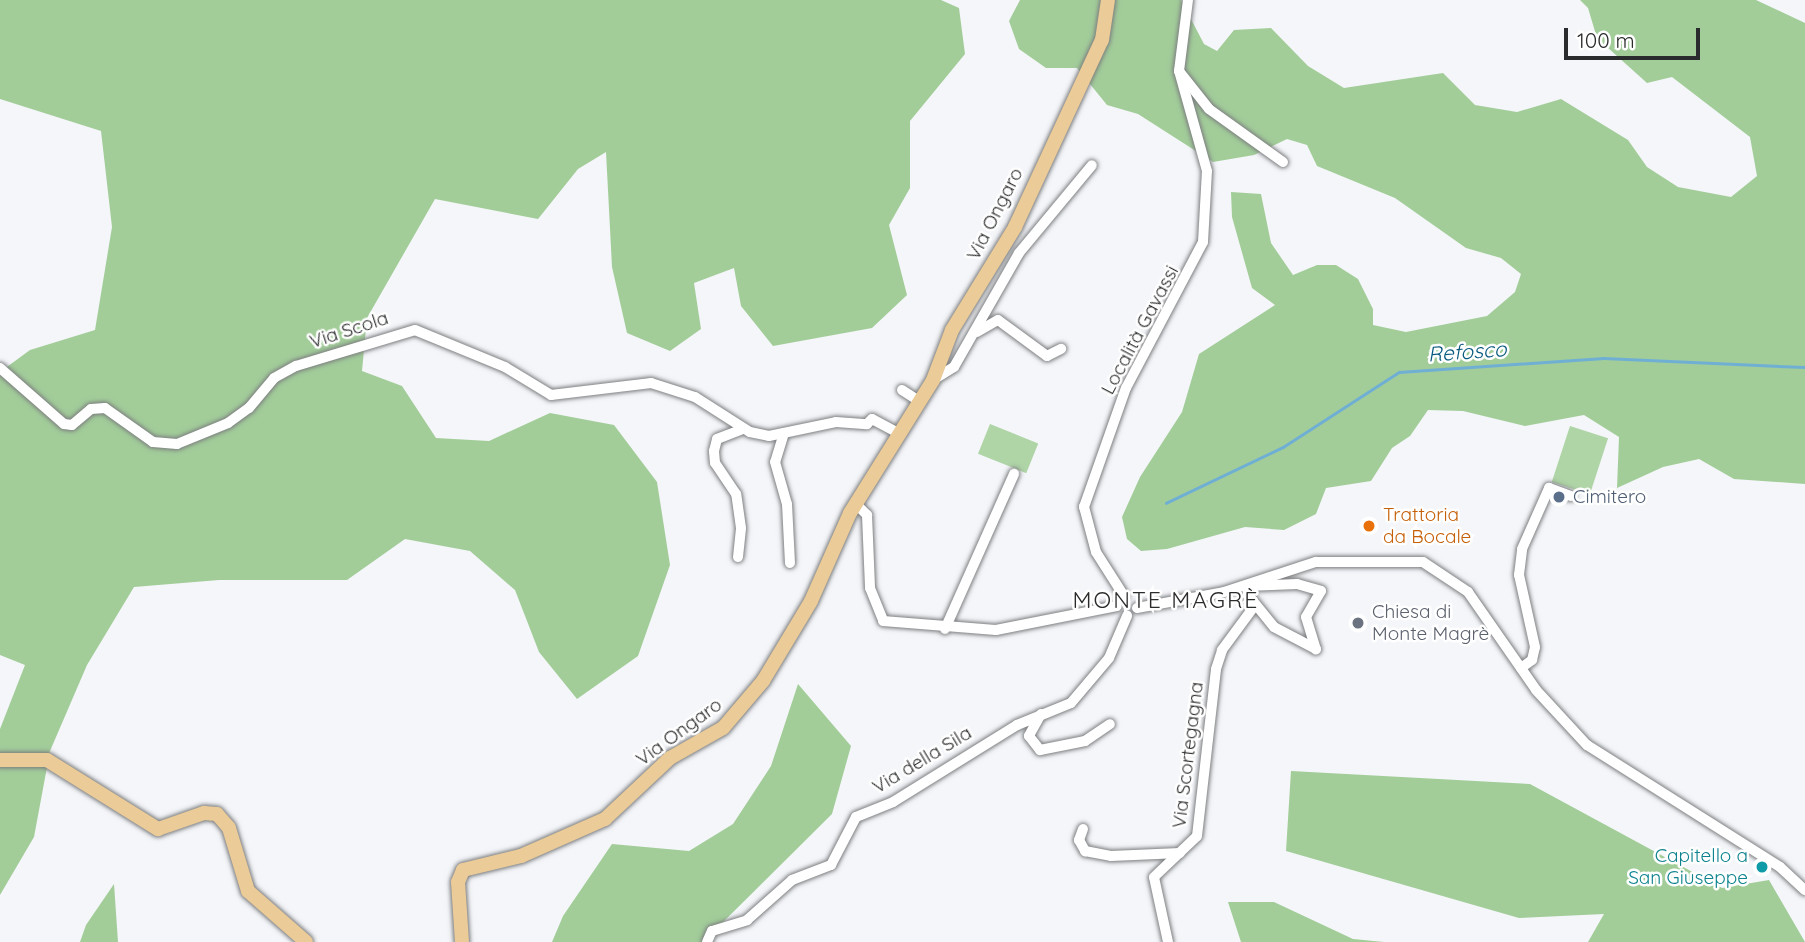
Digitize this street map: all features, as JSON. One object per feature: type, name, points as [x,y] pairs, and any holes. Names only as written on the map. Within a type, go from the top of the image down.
[{"type":"main road","name":"Via Ongaro","points":[[462,942],[458,882],[463,870],[521,856],[605,818],[659,767],[739,712],[811,601],[856,503],[933,380],[952,330],[1028,200],[1049,145],[1102,40],[1108,0]]},
{"type":"main road","points":[[0,760],[47,760],[158,829],[204,813],[217,814],[229,828],[248,891],[306,942]]},
{"type":"street","name":"Località Gavassi","points":[[1136,608],[1134,598],[1124,596],[1096,552],[1084,507],[1126,388],[1203,242],[1207,171],[1179,71],[1188,0]]},
{"type":"street","points":[[1179,71],[1209,108],[1283,162]]},
{"type":"street","points":[[933,380],[954,367],[1019,253],[1092,165]]},
{"type":"street","points":[[975,334],[998,320],[1010,324],[1047,356],[1061,349]]},
{"type":"street","name":"Via Scola","points":[[0,368],[64,424],[72,425],[91,409],[105,408],[153,442],[177,444],[228,423],[249,408],[274,378],[296,366],[415,330],[505,367],[551,395],[651,383],[695,397],[740,430]]},
{"type":"street","points":[[902,390],[919,401]]},
{"type":"street","points":[[737,557],[741,528],[736,494],[715,463],[717,439],[740,430],[783,433],[836,422],[867,424],[872,419],[898,433]]},
{"type":"street","points":[[783,433],[775,459],[787,504],[790,563]]},
{"type":"street","points":[[945,629],[1014,474]]},
{"type":"street","points":[[1521,668],[1532,660],[1535,647],[1519,575],[1522,549],[1549,488],[1571,496]]},
{"type":"street","points":[[856,503],[867,515],[870,588],[883,621],[945,629],[996,630],[1117,606],[1124,596]]},
{"type":"street","points":[[1117,606],[1127,616],[1136,608],[1247,586],[1316,562],[1423,562],[1468,592],[1521,668],[1587,745],[1780,867],[1805,890]]},
{"type":"street","points":[[1297,584],[1321,594],[1306,617],[1316,649],[1274,627],[1253,608],[1247,586],[1297,584]]},
{"type":"street","name":"Via Scortegagna","points":[[1165,941],[1154,877],[1183,852],[1200,830],[1218,659],[1253,608]]},
{"type":"street","name":"Via della Sila","points":[[707,942],[712,931],[747,919],[792,880],[831,865],[856,817],[892,802],[983,743],[1041,714],[1071,703],[1109,658],[1127,616]]},
{"type":"street","points":[[1041,714],[1029,736],[1040,750],[1085,741],[1110,724]]},
{"type":"street","points":[[1083,829],[1079,840],[1085,850],[1111,856],[1183,852]]},
{"type":"green space","points":[[0,0],[941,0],[959,8],[965,54],[910,121],[910,188],[889,225],[907,295],[872,328],[773,346],[741,306],[734,268],[694,283],[701,329],[670,351],[627,333],[612,267],[606,152],[578,169],[538,219],[435,199],[367,318],[362,371],[402,386],[436,438],[489,441],[550,413],[614,425],[657,482],[670,565],[638,656],[577,699],[539,652],[515,590],[470,551],[405,539],[347,580],[219,580],[134,587],[87,665],[50,751],[34,837],[0,895],[0,729],[25,665],[0,655],[0,372],[30,350],[95,330],[112,227],[101,131],[0,99]]},
{"type":"green space","points":[[1020,0],[1181,0],[1204,44],[1217,51],[1234,30],[1271,28],[1308,66],[1344,88],[1443,73],[1475,105],[1517,112],[1561,99],[1628,140],[1647,167],[1678,187],[1731,197],[1757,176],[1750,137],[1672,77],[1647,83],[1597,38],[1588,8],[1580,0],[1756,0],[1805,23],[1805,484],[1734,479],[1699,459],[1663,467],[1617,488],[1619,437],[1584,415],[1525,426],[1463,411],[1428,410],[1410,436],[1392,448],[1371,481],[1326,488],[1316,514],[1284,530],[1245,527],[1167,549],[1141,551],[1127,539],[1122,517],[1140,477],[1182,412],[1199,354],[1275,305],[1252,288],[1232,217],[1231,192],[1261,194],[1271,243],[1293,275],[1317,265],[1336,265],[1358,279],[1373,309],[1373,325],[1406,332],[1487,316],[1515,292],[1521,274],[1501,258],[1466,248],[1395,198],[1317,166],[1307,145],[1287,139],[1254,155],[1213,162],[1138,114],[1107,105],[1077,68],[1046,68],[1019,49],[1009,21]]},
{"type":"green space","points":[[990,424],[1038,443],[1026,473],[978,454]]},
{"type":"green space","points":[[1570,426],[1608,438],[1590,494],[1552,482]]},
{"type":"green space","points":[[798,684],[851,746],[832,814],[709,936],[714,942],[552,942],[563,916],[612,844],[689,851],[733,824],[771,766]]},
{"type":"green space","points":[[1291,771],[1530,784],[1722,888],[1769,880],[1805,942],[1588,942],[1604,914],[1519,918],[1286,851]]},
{"type":"green space","points":[[114,884],[118,942],[80,942],[86,925]]},
{"type":"green space","points":[[1228,902],[1274,902],[1353,939],[1384,942],[1241,942]]},
{"type":"waterway","name":"Refosco","points":[[1166,503],[1283,447],[1399,372],[1604,358],[1805,367]]},
{"type":"place","name":"Cimitero","points":[[1559,497]]},
{"type":"place","name":"Trattoria da Bocale","points":[[1369,526]]},
{"type":"place","name":"Chiesa di Monte Magrè","points":[[1358,623]]},
{"type":"place","name":"Capitello a San Giuseppe","points":[[1762,867]]},
{"type":"district","name":"MONTE MAGRÈ","points":[[1166,600]]}]
